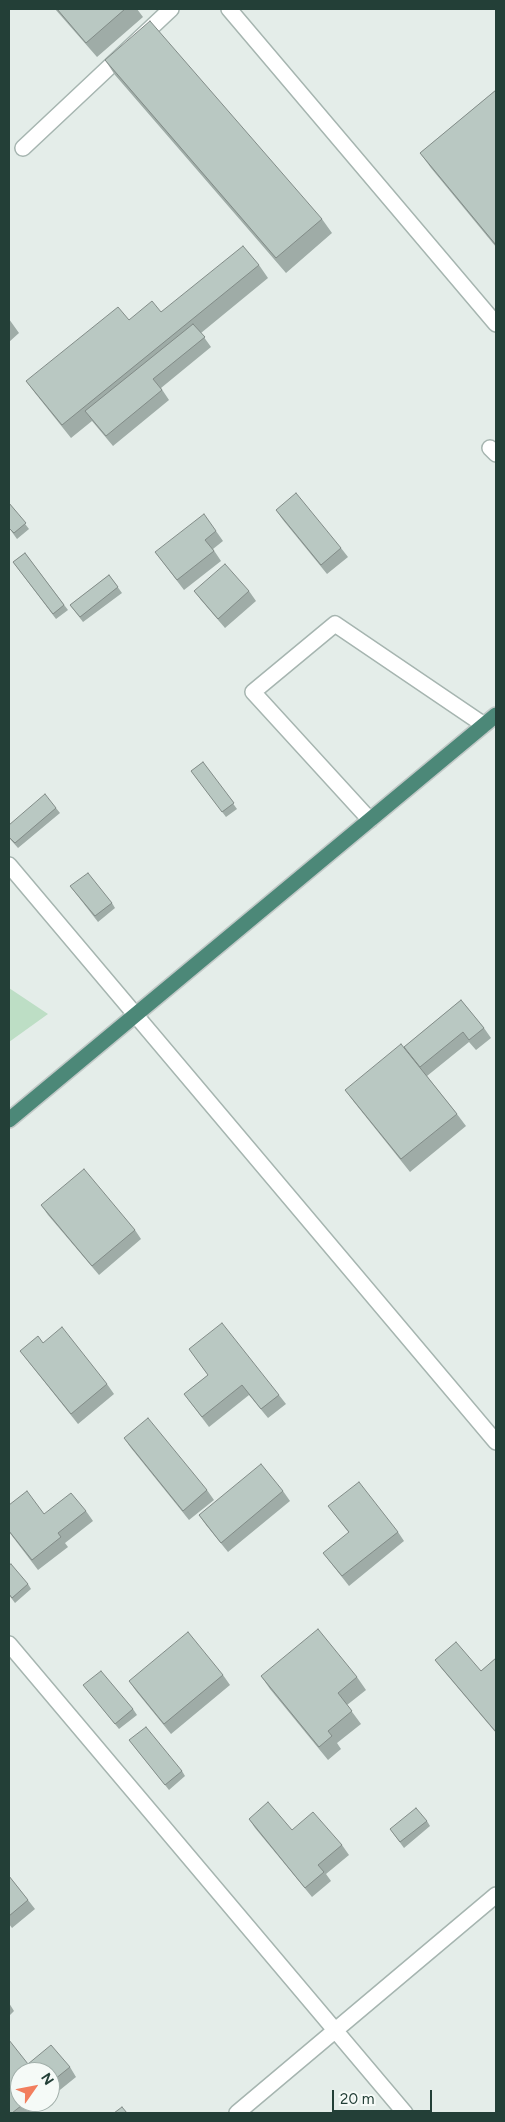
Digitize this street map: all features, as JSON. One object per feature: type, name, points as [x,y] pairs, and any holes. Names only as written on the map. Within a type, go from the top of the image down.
[{"type":"highway","points":[[9,1120],[496,715]]},
{"type":"street","points":[[22,148],[170,9]]},
{"type":"street","points":[[229,9],[496,324]]},
{"type":"street","points":[[370,820],[253,692],[335,624],[484,725]]},
{"type":"street","points":[[9,865],[496,1442]]},
{"type":"street","points":[[9,1644],[405,2113]]},
{"type":"street","points":[[237,2113],[496,1895]]},
{"type":"green space","points":[[9,988],[48,1014],[9,1042]]},
{"type":"building","points":[[57,9],[125,9],[86,43]]},
{"type":"building","points":[[150,21],[322,219],[276,258],[105,60]]},
{"type":"building","points":[[496,90],[496,245],[420,153]]},
{"type":"building","points":[[243,246],[259,265],[62,425],[26,381],[118,307],[129,320],[152,301],[161,312]]},
{"type":"building","points":[[193,324],[205,337],[153,379],[162,390],[106,436],[85,411]]},
{"type":"building","points":[[296,493],[341,548],[321,565],[276,510]]},
{"type":"building","points":[[9,503],[26,523],[14,533],[9,528]]},
{"type":"building","points":[[204,514],[216,531],[205,540],[214,551],[177,580],[155,552]]},
{"type":"building","points":[[25,553],[64,605],[53,614],[13,562]]},
{"type":"building","points":[[225,564],[249,591],[218,619],[194,591]]},
{"type":"building","points":[[109,575],[118,587],[80,617],[70,605]]},
{"type":"building","points":[[203,762],[234,803],[222,812],[191,771]]},
{"type":"building","points":[[45,794],[56,808],[15,843],[9,837],[9,825]]},
{"type":"building","points":[[88,873],[112,903],[95,916],[70,886]]},
{"type":"building","points":[[461,1000],[484,1028],[469,1040],[463,1032],[420,1067],[404,1047]]},
{"type":"building","points":[[401,1044],[457,1114],[401,1159],[345,1090]]},
{"type":"building","points":[[84,1169],[135,1230],[92,1266],[41,1205]]},
{"type":"building","points":[[222,1323],[279,1395],[261,1409],[242,1385],[202,1417],[184,1394],[208,1375],[189,1349]]},
{"type":"building","points":[[62,1327],[107,1384],[71,1414],[20,1351],[38,1336],[43,1343]]},
{"type":"building","points":[[148,1418],[207,1490],[183,1511],[124,1438]]},
{"type":"building","points":[[261,1464],[283,1491],[221,1543],[199,1515]]},
{"type":"building","points":[[359,1482],[398,1532],[342,1576],[323,1553],[349,1532],[328,1506]]},
{"type":"building","points":[[27,1491],[44,1514],[71,1493],[86,1511],[58,1533],[61,1537],[32,1560],[9,1531],[9,1505]]},
{"type":"building","points":[[11,1564],[28,1584],[12,1598],[9,1594],[9,1565]]},
{"type":"building","points":[[318,1629],[357,1677],[338,1693],[352,1711],[328,1731],[332,1736],[319,1747],[261,1676]]},
{"type":"building","points":[[188,1632],[223,1675],[164,1724],[129,1681]]},
{"type":"building","points":[[456,1642],[481,1671],[496,1658],[496,1732],[435,1660]]},
{"type":"building","points":[[101,1671],[133,1709],[115,1724],[83,1685]]},
{"type":"building","points":[[146,1727],[182,1771],[165,1785],[129,1740]]},
{"type":"building","points":[[268,1802],[292,1830],[313,1812],[342,1845],[318,1865],[324,1872],[305,1888],[249,1819]]},
{"type":"building","points":[[416,1808],[427,1821],[400,1842],[390,1829]]},
{"type":"building","points":[[9,1876],[28,1900],[9,1916]]},
{"type":"building","points":[[9,2040],[26,2062],[10,2062],[10,2112],[13,2112],[9,2113]]},
{"type":"building","points":[[51,2045],[70,2067],[60,2075],[60,2062],[30,2062]]},
{"type":"building","points":[[122,2107],[127,2113],[114,2113]]}]
